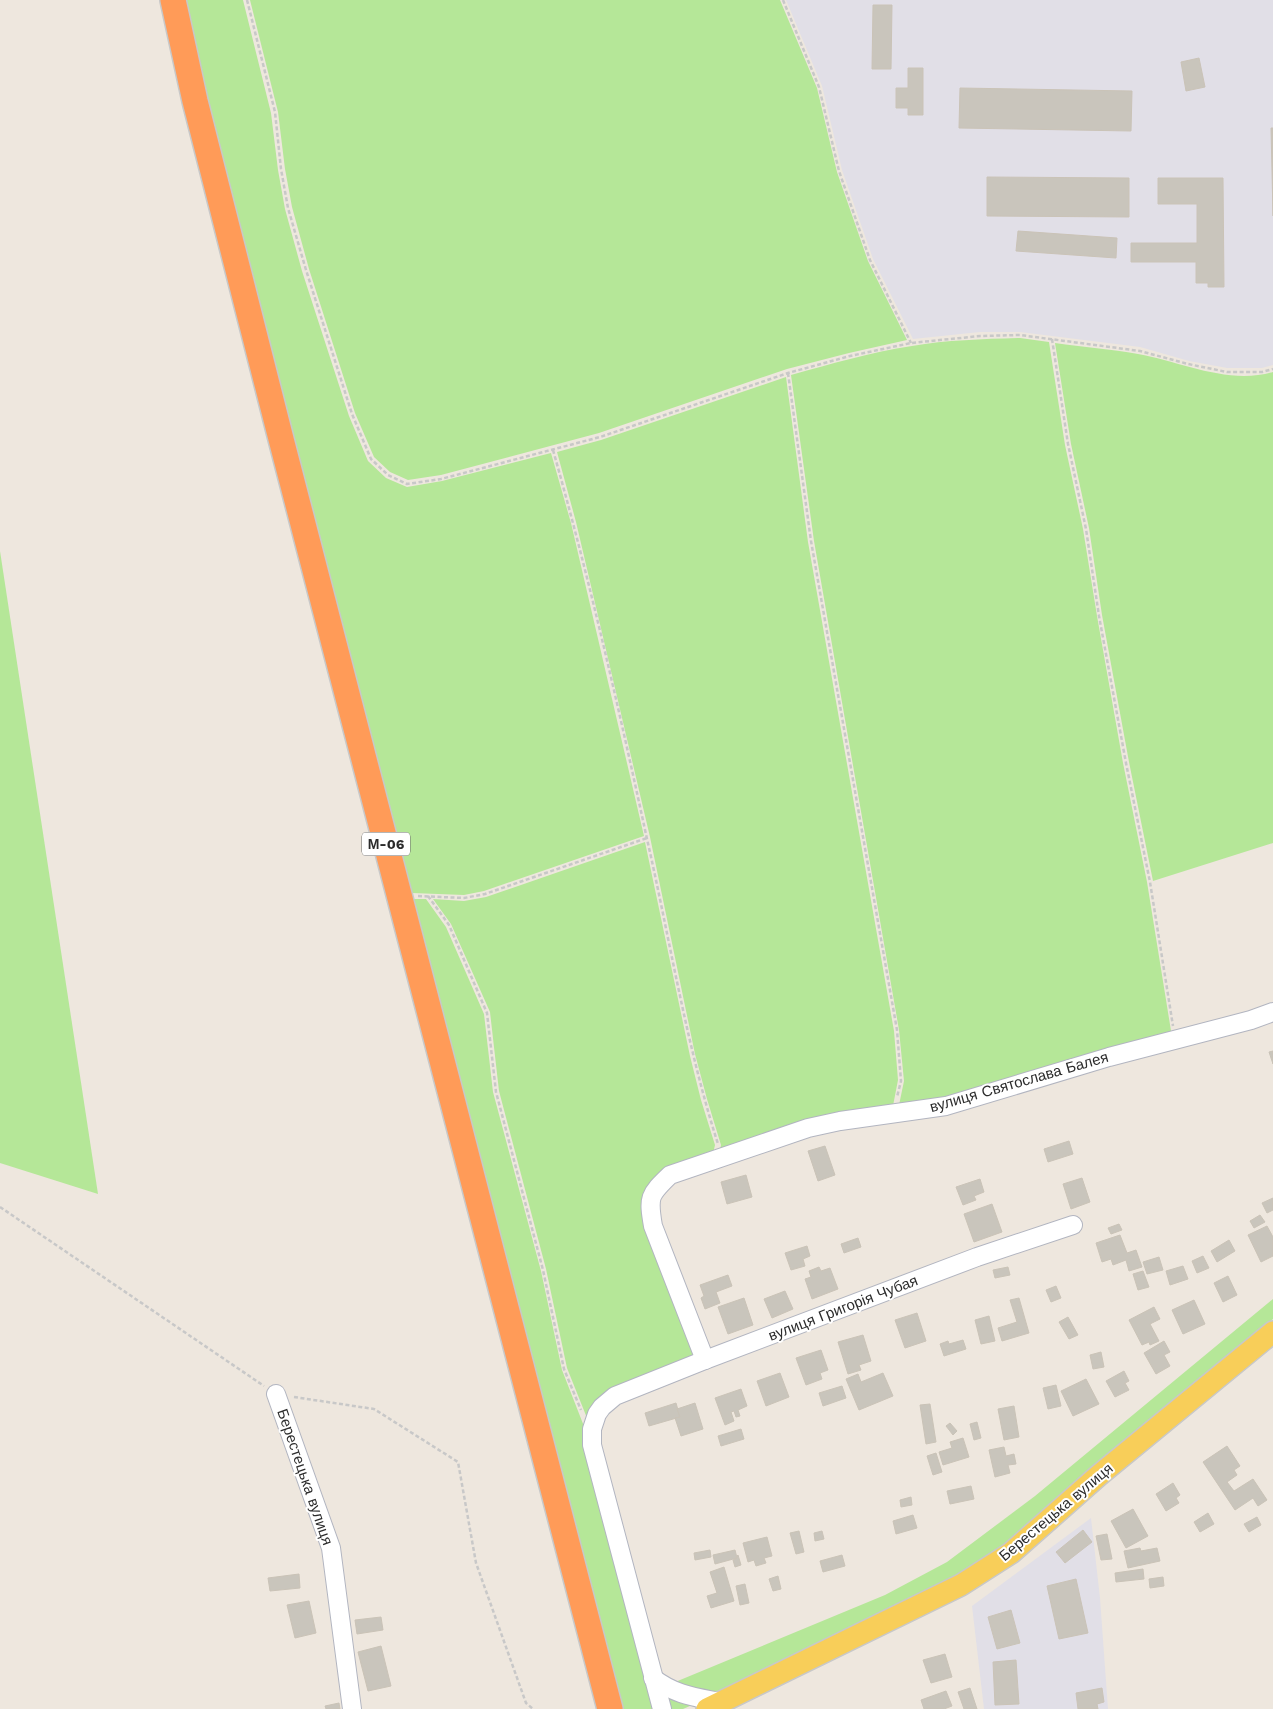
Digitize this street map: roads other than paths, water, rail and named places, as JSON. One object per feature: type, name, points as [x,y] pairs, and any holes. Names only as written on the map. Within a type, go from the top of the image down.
[{"type":"highway","name":"М-06","points":[[173,0],[195,102],[607,1698]]},
{"type":"main road","name":"Берестецька вулиця","points":[[713,1706],[961,1585],[1011,1553],[1098,1476],[1273,1332]]},
{"type":"street","name":"вулиця Святослава Балея","points":[[705,1360],[653,1226],[650,1206],[654,1190],[670,1175],[808,1128],[840,1121],[946,1106],[1109,1057],[1251,1020],[1273,1012]]},
{"type":"street","name":"вулиця Григорія Чубая","points":[[654,1678],[594,1453],[591,1437],[592,1429],[597,1414],[602,1407],[615,1396],[705,1360],[977,1257],[1073,1226]]},
{"type":"street","name":"Берестецька вулиця","points":[[276,1394],[331,1548],[352,1709]]},
{"type":"street","points":[[654,1678],[666,1688],[713,1706]]},
{"type":"street","points":[[654,1678],[662,1709]]}]
